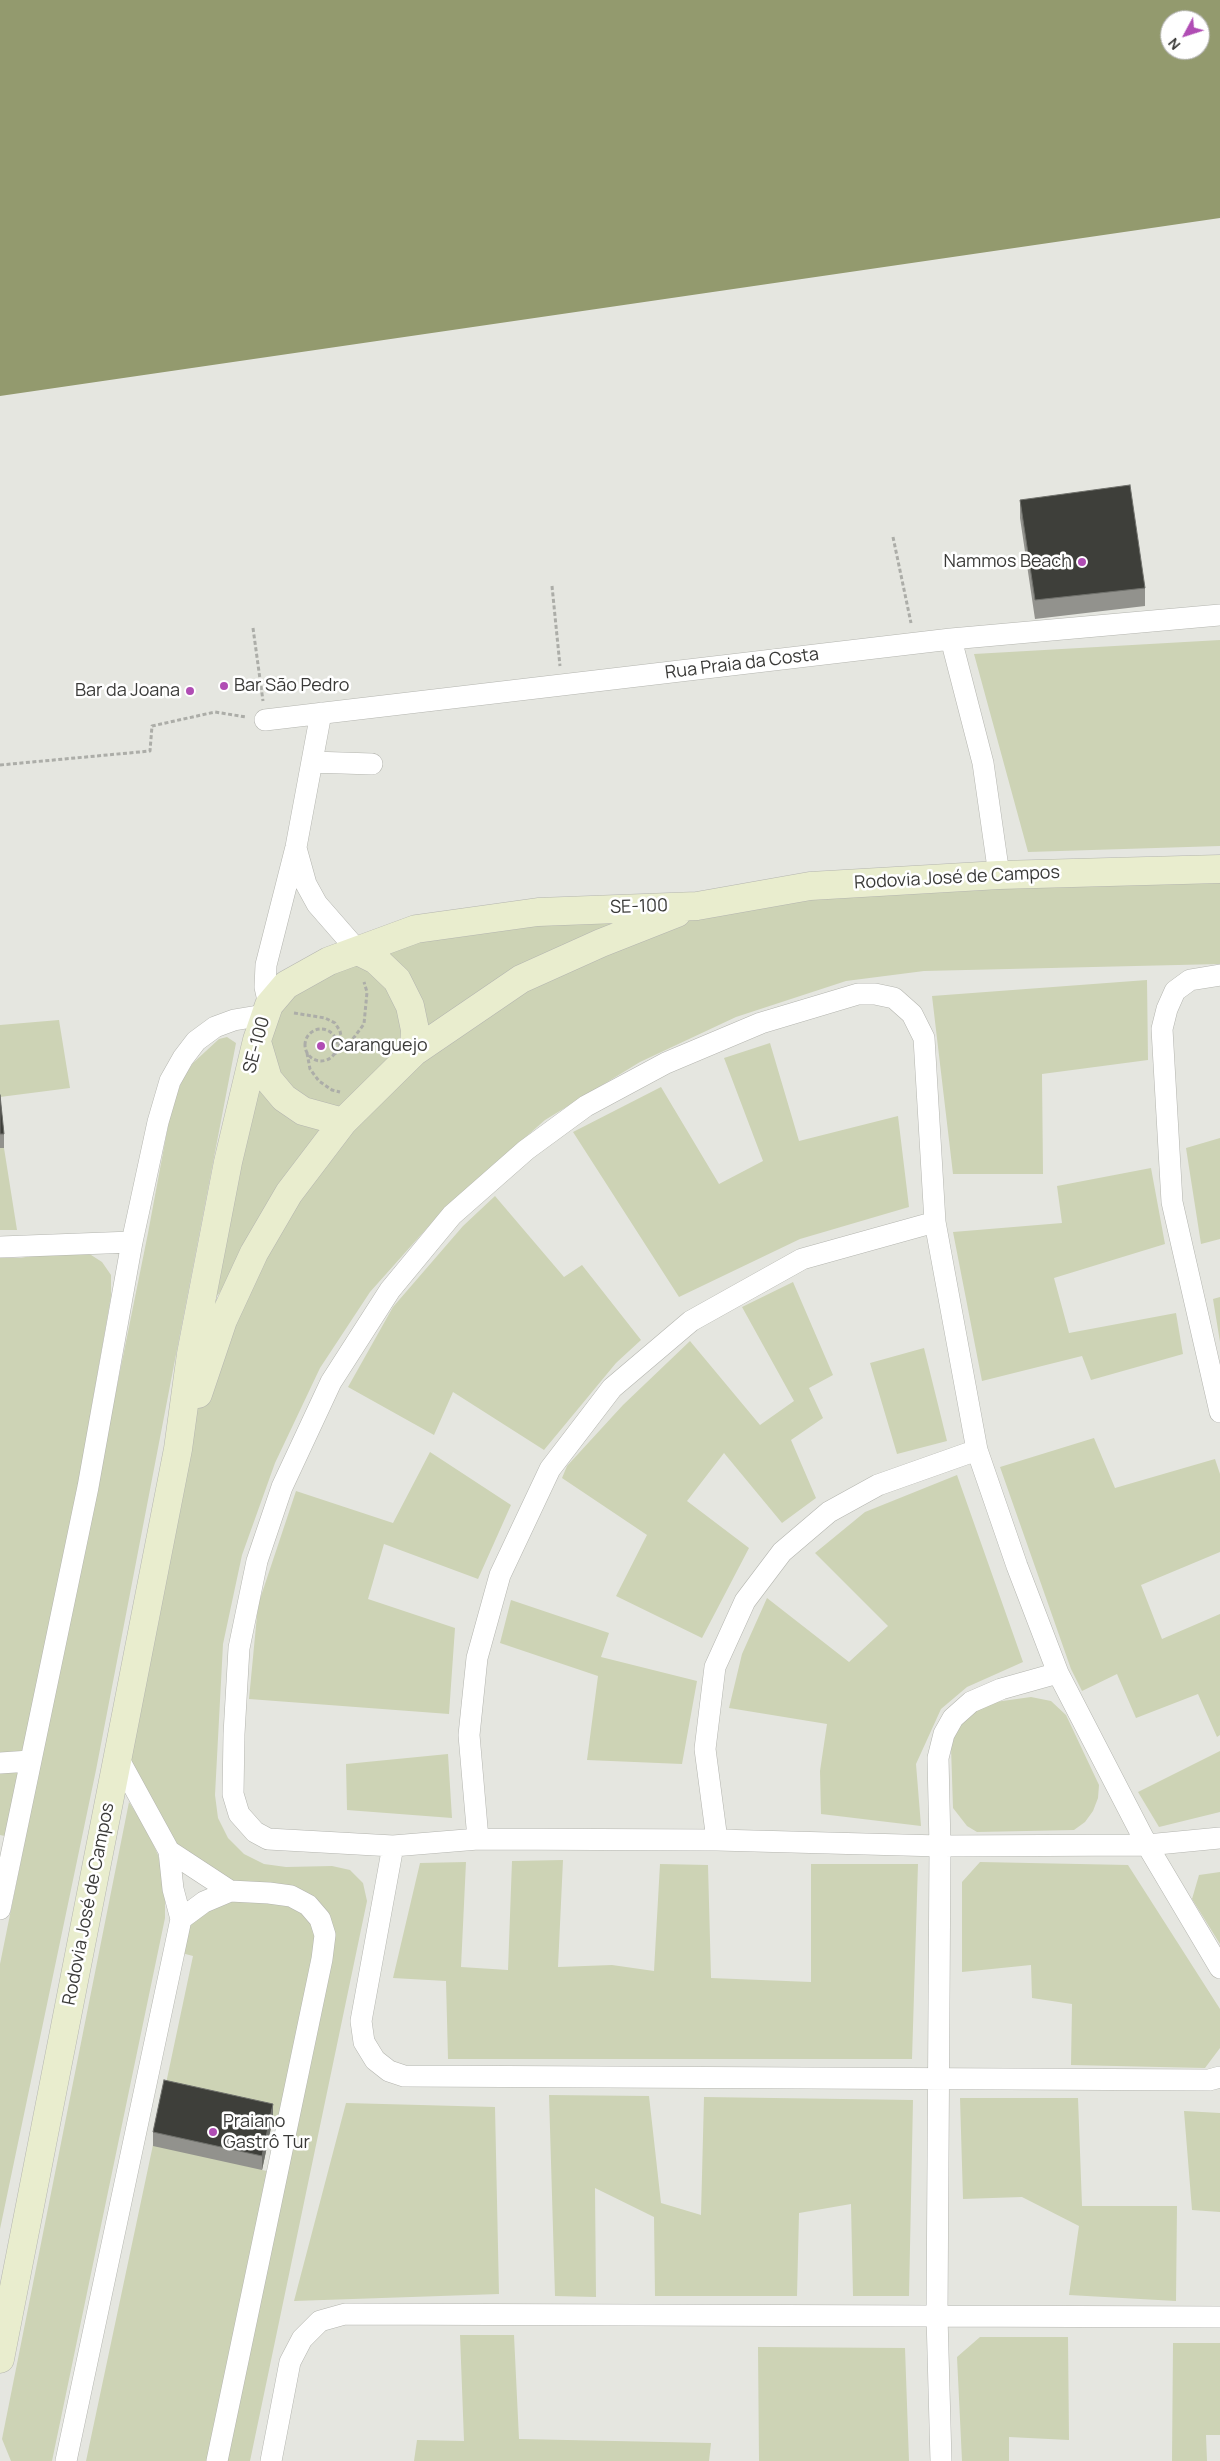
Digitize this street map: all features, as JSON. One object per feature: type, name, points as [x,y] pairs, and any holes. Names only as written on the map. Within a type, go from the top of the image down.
[{"type":"main road","name":"Rodovia José de Campos","points":[[697,906],[810,886],[999,875],[1220,869]]},
{"type":"main road","name":"SE-100","points":[[178,1449],[191,1354],[228,1162],[263,1020],[286,985],[329,961],[416,929],[538,912],[697,906]]},
{"type":"main road","name":"SE-100","points":[[178,1449],[224,1320],[254,1254],[289,1193],[343,1122],[414,1052],[521,978],[601,942],[697,906]]},
{"type":"main road","points":[[353,952],[376,960],[397,980],[410,1006],[415,1030],[414,1052]]},
{"type":"main road","points":[[263,1020],[268,1079],[284,1098],[303,1111],[343,1122]]},
{"type":"main road","name":"Rodovia José de Campos","points":[[0,2360],[178,1449]]},
{"type":"street","name":"Rua Praia da Costa","points":[[265,720],[951,640],[1220,616]]},
{"type":"street","points":[[951,640],[983,763],[999,875]]},
{"type":"street","points":[[0,1909],[88,1488],[132,1242],[158,1122],[170,1081],[183,1058],[196,1041],[215,1027],[234,1020],[263,1020],[266,965],[296,847],[322,713]]},
{"type":"street","points":[[312,762],[372,764]]},
{"type":"street","points":[[296,847],[306,884],[317,904],[353,952]]},
{"type":"street","points":[[1220,975],[1190,980],[1175,991],[1167,1009],[1162,1029],[1172,1202],[1220,1412]]},
{"type":"street","points":[[1220,1838],[1147,1845],[940,1846],[717,1840],[478,1839],[393,1846],[268,1839],[255,1832],[239,1814],[233,1794],[239,1648],[257,1562],[282,1487],[331,1382],[390,1290],[452,1215],[526,1150],[586,1106],[666,1063],[761,1023],[858,994],[875,994],[894,998],[912,1014],[924,1038],[935,1222],[977,1450],[1017,1566],[1058,1673],[1147,1845],[1220,1968]]},
{"type":"street","points":[[478,1839],[469,1735],[477,1658],[500,1575],[550,1470],[612,1388],[691,1321],[802,1259],[935,1222]]},
{"type":"street","points":[[0,1247],[132,1242]]},
{"type":"street","points":[[717,1840],[705,1749],[715,1667],[745,1601],[782,1552],[829,1512],[878,1484],[977,1450]]},
{"type":"street","points":[[941,2461],[937,2316],[940,1846],[938,1758],[944,1734],[953,1718],[971,1702],[1001,1689],[1058,1673]]},
{"type":"street","points":[[66,2461],[181,1919],[173,1889],[169,1851],[117,1756]]},
{"type":"street","points":[[0,1763],[30,1761]]},
{"type":"street","points":[[393,1846],[361,2022],[364,2042],[375,2060],[389,2071],[404,2076],[939,2080],[1208,2080],[1220,2077]]},
{"type":"street","points":[[169,1851],[230,1891]]},
{"type":"street","points":[[181,1919],[204,1902],[230,1891],[291,1896],[308,1905],[320,1919],[325,1935],[322,1959],[217,2461]]},
{"type":"street","points":[[271,2461],[290,2362],[302,2339],[320,2321],[344,2314],[1220,2317]]},
{"type":"path","points":[[893,537],[915,644]]},
{"type":"path","points":[[552,586],[562,686]]},
{"type":"path","points":[[0,765],[150,751],[152,726],[215,712],[265,720],[253,628]]},
{"type":"path","points":[[306,1052],[319,1061],[333,1055],[358,1034],[364,1024],[367,992],[353,952]]},
{"type":"path","points":[[263,1020],[307,1014],[325,1018],[335,1024],[340,1031],[342,1041],[333,1055]]},
{"type":"path","points":[[336,1051],[335,1036],[327,1029],[321,1028],[307,1036],[305,1041],[310,1069],[319,1081],[332,1090],[350,1095],[371,1094]]},
{"type":"shaded area","points":[[0,0],[1220,0],[1220,218],[0,396]]},
{"type":"shaded area","points":[[1220,640],[1220,846],[1028,852],[974,654]]},
{"type":"shaded area","points":[[1220,869],[1220,964],[924,971],[846,981],[736,1017],[640,1062],[545,1120],[444,1209],[370,1292],[320,1368],[275,1463],[242,1555],[223,1644],[215,1795],[218,1818],[228,1838],[244,1854],[264,1864],[286,1867],[332,1866],[350,1870],[363,1883],[367,1901],[250,2461],[86,2461],[193,1956],[174,1951],[181,1919],[230,1891],[189,1864],[117,1756],[178,1449],[273,1219],[212,1303],[269,1005],[416,929],[697,906]],"holes":[[[273,2119],[288,2122],[277,2173],[262,2170]]]},
{"type":"shaded area","points":[[1147,980],[1148,1060],[1042,1074],[1043,1174],[953,1174],[932,996]]},
{"type":"shaded area","points":[[59,1020],[70,1088],[0,1097],[0,1025]]},
{"type":"shaded area","points":[[227,1037],[236,1043],[96,1770],[0,2229],[0,1964],[148,1233],[171,1110],[182,1080],[193,1063],[219,1039]]},
{"type":"shaded area","points":[[770,1043],[799,1141],[898,1116],[909,1207],[800,1239],[679,1297],[573,1132],[661,1087],[719,1184],[763,1161],[724,1058]]},
{"type":"shaded area","points":[[1220,1138],[1220,1239],[1201,1244],[1186,1148]]},
{"type":"shaded area","points":[[0,1148],[4,1148],[17,1230],[0,1230]]},
{"type":"shaded area","points":[[1151,1168],[1165,1244],[1054,1278],[1069,1333],[1176,1313],[1183,1354],[1091,1380],[1082,1356],[982,1381],[953,1232],[1062,1223],[1057,1186]]},
{"type":"shaded area","points":[[495,1196],[564,1277],[582,1265],[641,1340],[616,1363],[544,1450],[453,1392],[434,1435],[348,1387],[393,1307],[463,1226]]},
{"type":"shaded area","points":[[70,1248],[88,1253],[102,1262],[111,1275],[111,1296],[30,1761],[14,1838],[0,1835],[0,1258],[21,1258]]},
{"type":"shaded area","points":[[793,1282],[833,1375],[809,1388],[823,1418],[791,1440],[816,1498],[782,1523],[724,1453],[687,1501],[749,1548],[702,1638],[616,1596],[647,1535],[562,1478],[567,1466],[623,1405],[690,1341],[760,1425],[794,1401],[742,1307]]},
{"type":"shaded area","points":[[1220,1297],[1220,1342],[1213,1299]]},
{"type":"shaded area","points":[[924,1348],[947,1441],[897,1454],[870,1363]]},
{"type":"shaded area","points":[[1094,1438],[1115,1488],[1215,1459],[1220,1474],[1220,1552],[1141,1585],[1162,1639],[1220,1614],[1220,1735],[1217,1737],[1198,1694],[1136,1718],[1117,1674],[1082,1691],[1071,1669],[1000,1467]]},
{"type":"shaded area","points":[[430,1452],[511,1505],[478,1579],[384,1544],[368,1599],[455,1628],[449,1714],[249,1699],[258,1605],[296,1491],[393,1523]]},
{"type":"shaded area","points":[[957,1475],[1023,1662],[967,1687],[941,1709],[916,1764],[921,1826],[821,1814],[820,1771],[827,1724],[729,1708],[742,1654],[767,1598],[849,1662],[888,1626],[815,1553],[865,1512]]},
{"type":"shaded area","points":[[511,1600],[609,1633],[601,1657],[697,1681],[682,1764],[587,1760],[598,1676],[500,1643]]},
{"type":"shaded area","points":[[1031,1697],[1051,1701],[1066,1715],[1099,1785],[1098,1798],[1093,1811],[1085,1822],[1074,1830],[977,1832],[967,1826],[953,1808],[951,1747],[955,1732],[963,1720],[988,1703]]},
{"type":"shaded area","points":[[1220,1751],[1220,1812],[1159,1827],[1138,1792]]},
{"type":"shaded area","points":[[448,1754],[452,1818],[347,1810],[346,1764]]},
{"type":"shaded area","points":[[129,1802],[147,1830],[158,1855],[165,1882],[165,1918],[52,2461],[11,2461],[2,2439]]},
{"type":"shaded area","points":[[563,1860],[558,1967],[612,1965],[654,1971],[660,1864],[708,1865],[711,1978],[811,1982],[811,1864],[918,1864],[912,2059],[448,2059],[446,1981],[393,1978],[420,1863],[466,1862],[461,1967],[508,1970],[512,1861]]},
{"type":"shaded area","points":[[980,1862],[1128,1865],[1220,2009],[1220,2048],[1205,2068],[1071,2065],[1072,2004],[1032,1998],[1031,1965],[962,1972],[962,1882]]},
{"type":"shaded area","points":[[1220,1872],[1220,1944],[1192,1899],[1199,1875]]},
{"type":"shaded area","points":[[549,2095],[649,2096],[661,2203],[701,2215],[704,2097],[913,2100],[909,2296],[853,2296],[851,2204],[799,2213],[797,2296],[655,2296],[654,2217],[595,2188],[596,2297],[555,2296]]},
{"type":"shaded area","points":[[960,2098],[1078,2098],[1082,2206],[1177,2206],[1176,2301],[1069,2295],[1079,2226],[1022,2197],[963,2199]]},
{"type":"shaded area","points":[[346,2103],[495,2107],[499,2294],[294,2301]]},
{"type":"shaded area","points":[[1184,2111],[1220,2113],[1220,2212],[1192,2210]]},
{"type":"shaded area","points":[[460,2335],[514,2335],[519,2439],[711,2443],[709,2461],[414,2461],[417,2440],[464,2441]]},
{"type":"shaded area","points":[[980,2337],[1068,2337],[1069,2440],[1009,2437],[1009,2461],[962,2461],[957,2357]]},
{"type":"shaded area","points":[[1173,2343],[1220,2343],[1220,2435],[1206,2435],[1207,2461],[1172,2461]]},
{"type":"shaded area","points":[[758,2347],[905,2348],[909,2461],[759,2461]]},
{"type":"building","name":"Nammos Beach","points":[[1130,485],[1145,588],[1035,600],[1020,500]]},
{"type":"building","points":[[0,1095],[4,1134],[0,1134]]},
{"type":"building","name":"Praiano Gastrô Tur","points":[[164,2080],[273,2104],[262,2156],[153,2132]]},
{"type":"place","name":"Nammos Beach","points":[[1082,562]]},
{"type":"place","name":"Bar São Pedro","points":[[224,686]]},
{"type":"place","name":"Bar da Joana","points":[[190,691]]},
{"type":"place","name":"Caranguejo","points":[[321,1046]]},
{"type":"place","name":"Praiano Gastrô Tur","points":[[213,2132]]}]
